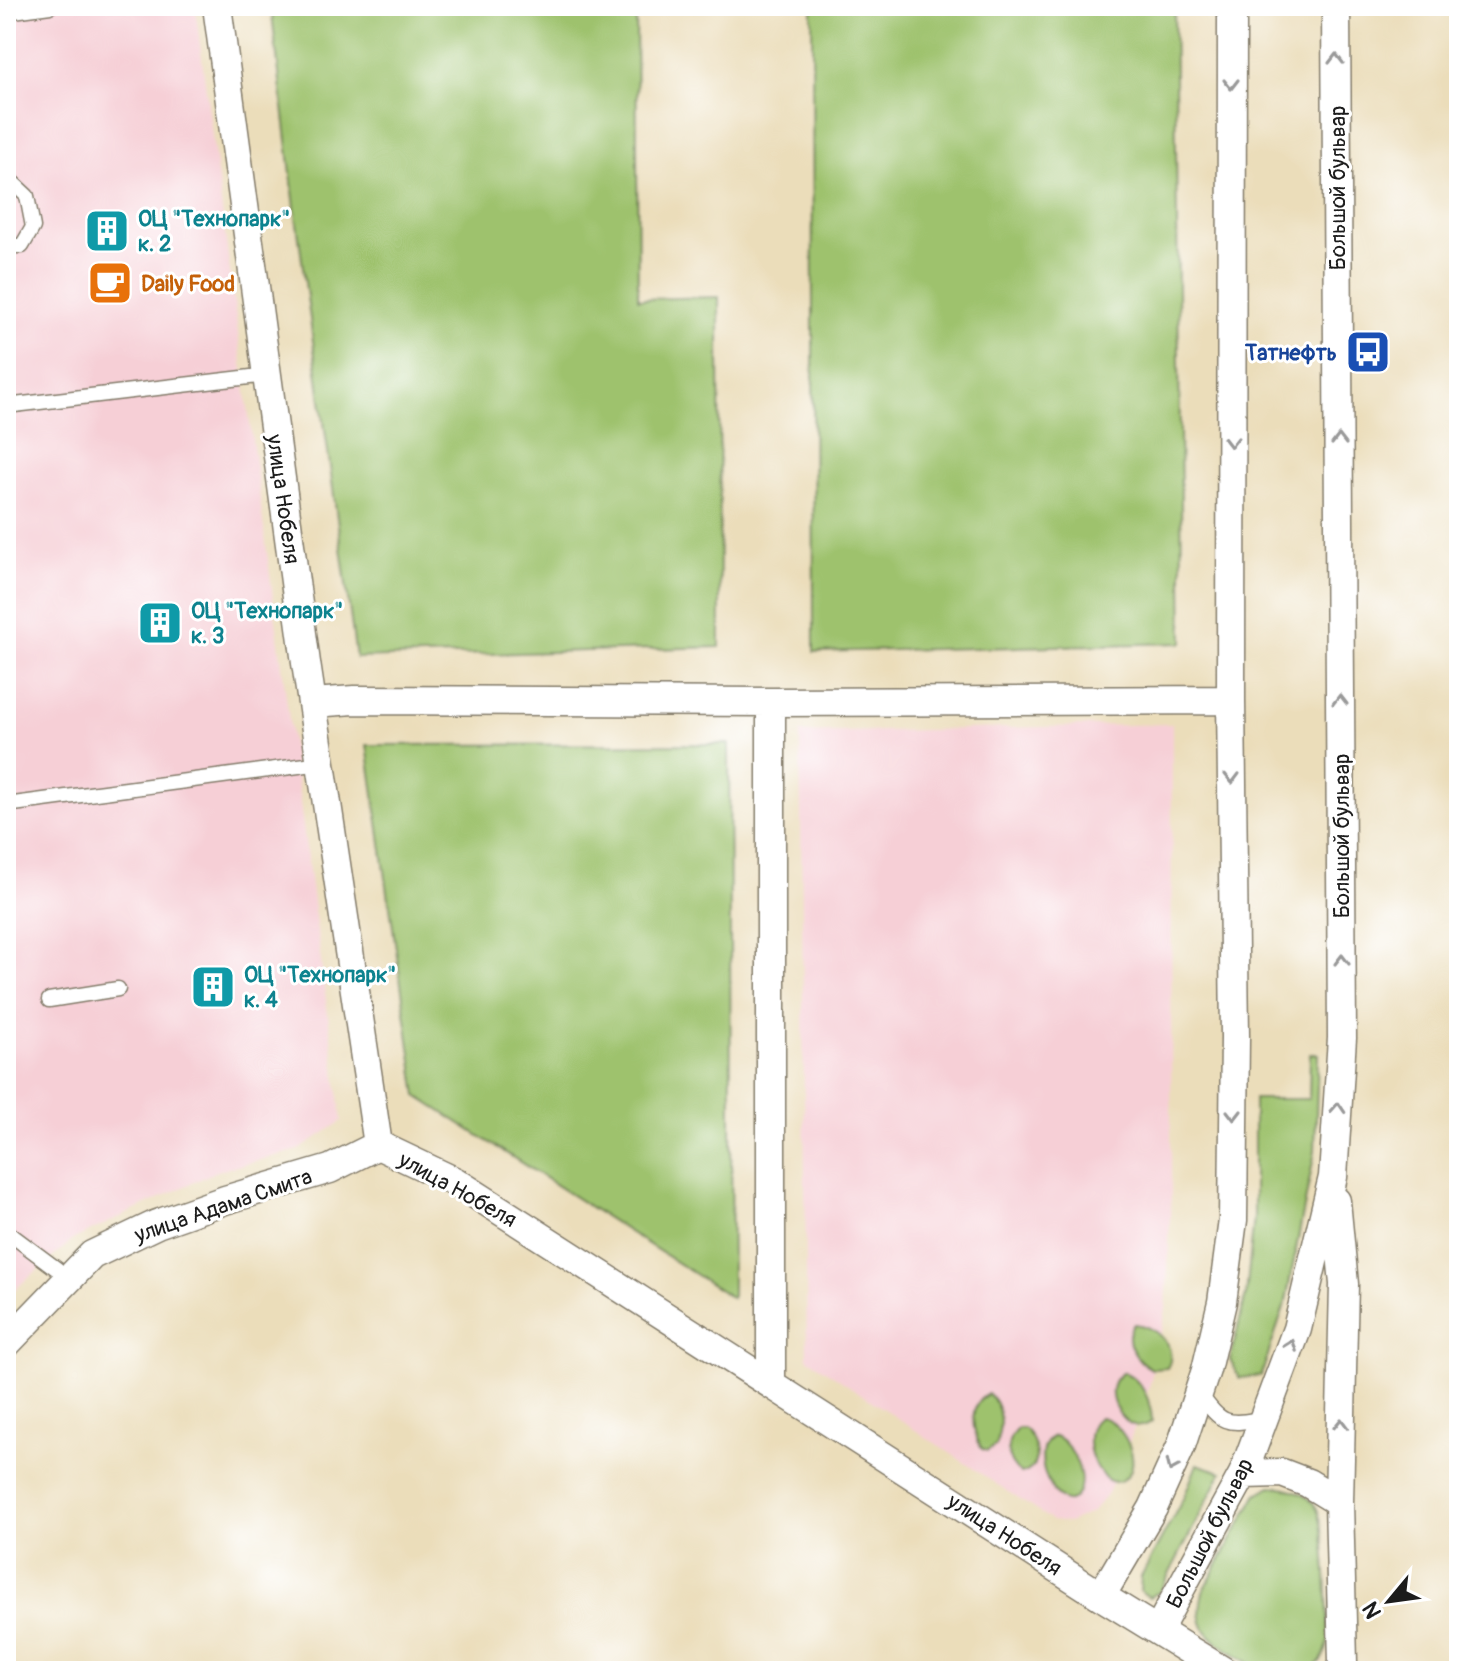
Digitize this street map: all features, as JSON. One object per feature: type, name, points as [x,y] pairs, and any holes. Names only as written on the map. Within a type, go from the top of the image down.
[{"type":"street","name":"улица Нобеля","points":[[217,6],[321,763],[378,1145],[456,1182],[1223,1671]]},
{"type":"street","points":[[1101,1596],[1158,1496],[1181,1446],[1206,1370],[1222,1302],[1233,1220],[1232,6]]},
{"type":"street","points":[[1323,6],[1336,6]]},
{"type":"street","name":"Большой бульвар","points":[[1158,1630],[1243,1474],[1297,1329],[1333,1177],[1342,1038],[1336,6]]},
{"type":"street","points":[[313,703],[354,700],[1231,700]]},
{"type":"street","points":[[771,702],[771,1384]]},
{"type":"street","name":"улица Адама Смита","points":[[6,1344],[92,1255],[157,1224],[330,1169],[378,1145]]},
{"type":"street","points":[[1333,1177],[1344,1284],[1339,1502],[1348,1668]]},
{"type":"street","points":[[1243,1474],[1282,1473],[1308,1483],[1339,1502]]},
{"type":"lane","points":[[6,12],[50,6]]},
{"type":"lane","points":[[6,182],[11,181],[27,196],[33,227],[22,246],[6,246]]},
{"type":"lane","points":[[6,406],[267,375]]},
{"type":"lane","points":[[6,805],[321,763]]},
{"type":"lane","points":[[49,1000],[118,989]]},
{"type":"lane","points":[[6,1231],[69,1278]]},
{"type":"lane","points":[[1199,1392],[1216,1416],[1236,1424],[1264,1418]]},
{"type":"shaded area","points":[[6,6],[195,6],[342,1121],[299,1150],[217,1171],[74,1239],[6,1297]]},
{"type":"shaded area","points":[[1172,724],[1171,1195],[1166,1309],[1150,1384],[1108,1493],[1092,1512],[1069,1523],[1052,1521],[807,1358],[800,733]]},
{"type":"green space","points":[[271,6],[636,6],[638,299],[719,297],[720,647],[356,658]]},
{"type":"green space","points":[[812,6],[1174,6],[1183,643],[814,652]]},
{"type":"green space","points":[[729,744],[732,1298],[417,1096],[367,745]]},
{"type":"green space","points":[[1310,1054],[1318,1054],[1315,1151],[1286,1301],[1261,1376],[1239,1378],[1230,1360],[1246,1295],[1254,1217],[1254,1099],[1309,1099]]},
{"type":"green space","points":[[1134,1324],[1149,1328],[1163,1338],[1170,1352],[1167,1368],[1152,1369],[1132,1350],[1129,1337]]},
{"type":"green space","points":[[1124,1372],[1141,1386],[1148,1399],[1152,1421],[1143,1426],[1133,1425],[1124,1419],[1113,1400],[1115,1380]]},
{"type":"green space","points":[[988,1394],[999,1411],[1000,1425],[995,1446],[987,1451],[982,1449],[973,1419],[977,1405]]},
{"type":"green space","points":[[1100,1417],[1116,1426],[1129,1444],[1132,1465],[1122,1480],[1113,1482],[1105,1478],[1093,1459],[1089,1435]]},
{"type":"green space","points":[[1018,1428],[1028,1433],[1036,1453],[1033,1466],[1021,1474],[1012,1464],[1008,1452],[1010,1439]]},
{"type":"green space","points":[[1055,1436],[1072,1453],[1079,1471],[1080,1488],[1070,1501],[1061,1499],[1054,1491],[1043,1466],[1042,1453],[1046,1443]]},
{"type":"green space","points":[[1197,1464],[1222,1472],[1160,1592],[1149,1597],[1140,1591],[1141,1577],[1184,1497]]},
{"type":"green space","points":[[1271,1486],[1302,1494],[1316,1507],[1320,1517],[1329,1640],[1322,1659],[1306,1671],[1272,1672],[1258,1669],[1212,1638],[1200,1615],[1203,1592],[1256,1495]]},
{"type":"place","name":"ОЦ \"Технопарк\" к. 2","points":[[107,231]]},
{"type":"place","name":"Daily Food","points":[[110,283]]},
{"type":"place","name":"Татнефть","points":[[1368,352]]},
{"type":"place","name":"ОЦ \"Технопарк\" к. 3","points":[[160,623]]},
{"type":"place","name":"ОЦ \"Технопарк\" к. 4","points":[[213,987]]}]
